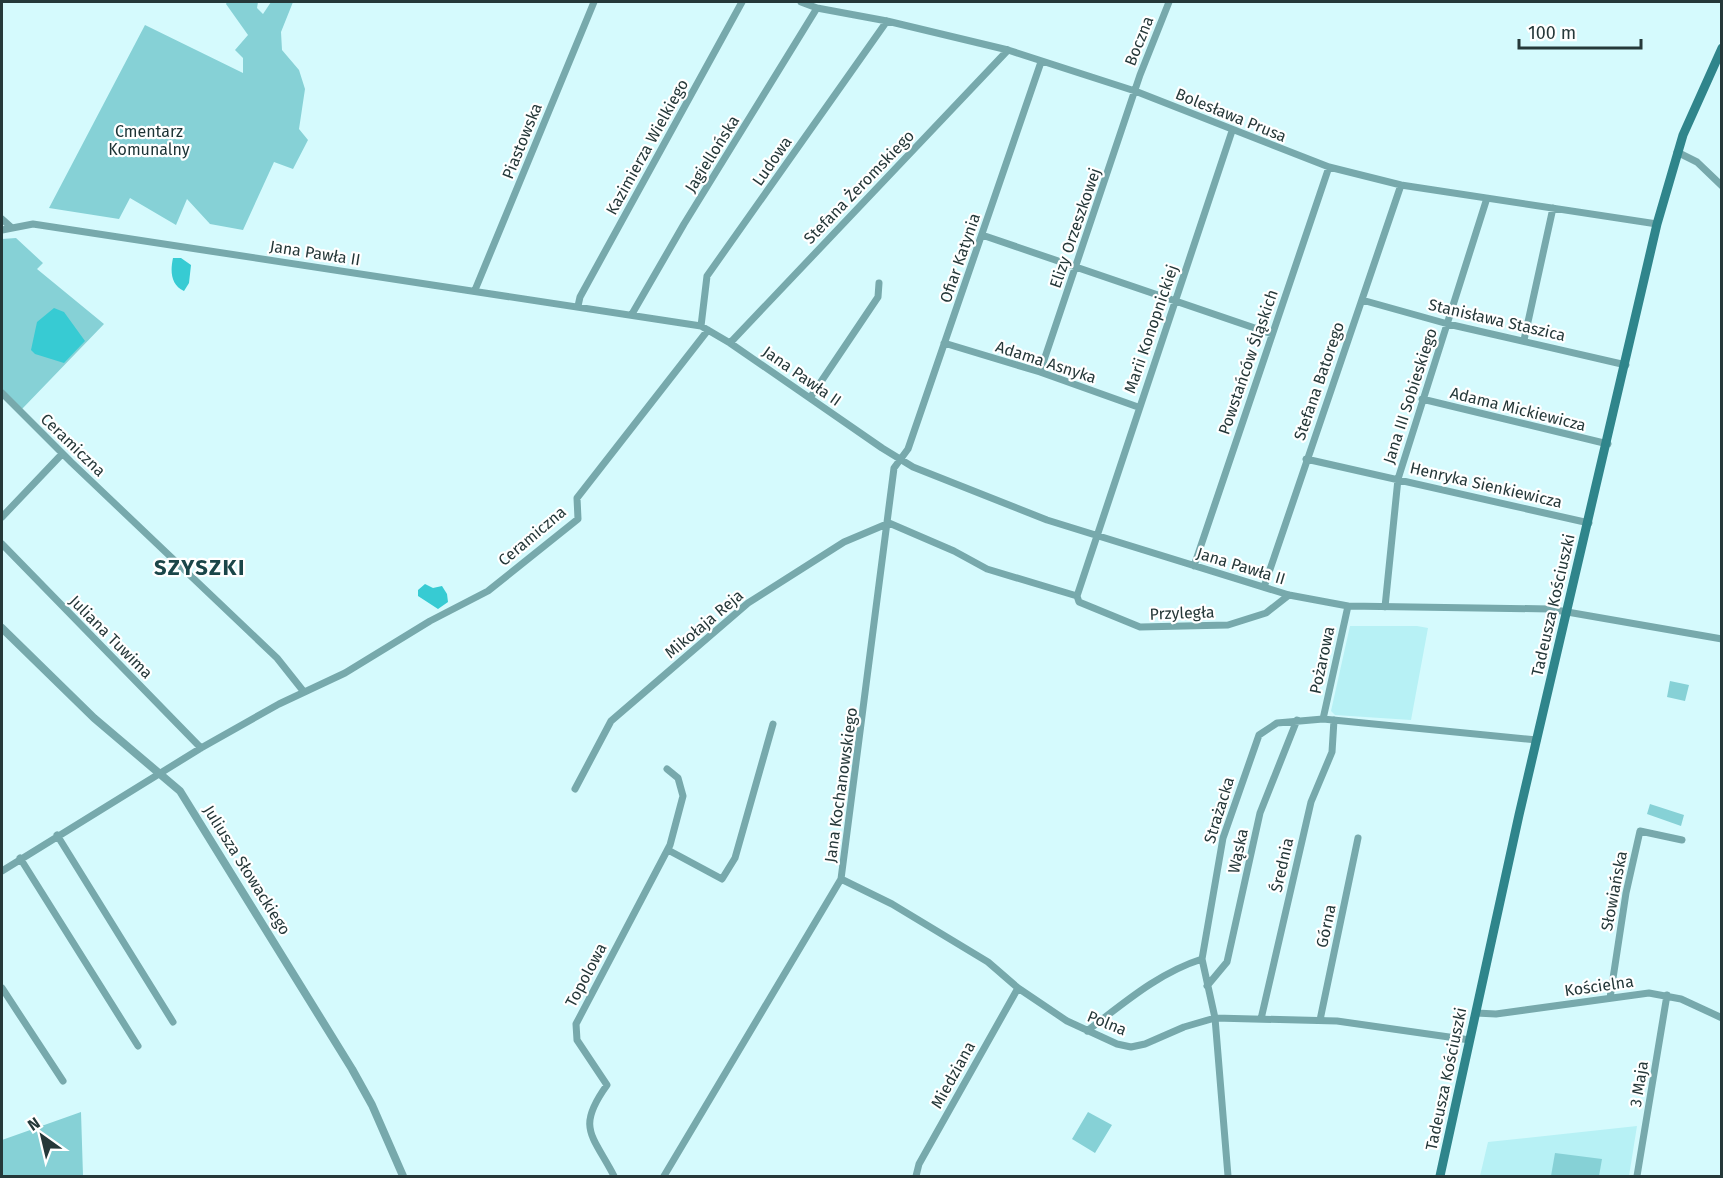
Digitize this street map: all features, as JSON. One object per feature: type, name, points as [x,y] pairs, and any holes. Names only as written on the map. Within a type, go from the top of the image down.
[{"type":"main road","name":"Tadeusza Kościuszki","points":[[1440,1176],[1537,740],[1608,444],[1657,224],[1677,152],[1722,48]]},
{"type":"street","name":"Piastowska","points":[[475,290],[594,2]]},
{"type":"street","name":"Kazimierza Wielkiego","points":[[578,306],[580,297],[742,2]]},
{"type":"street","name":"Bolesława Prusa","points":[[801,2],[817,8],[887,21],[1008,50],[1135,91],[1232,131],[1329,167],[1401,185],[1657,224]]},
{"type":"street","name":"Boczna","points":[[1135,91],[1169,2]]},
{"type":"street","name":"Jagiellońska","points":[[632,314],[684,224],[817,8]]},
{"type":"street","name":"Ludowa","points":[[701,326],[707,276],[887,21]]},
{"type":"street","name":"Stefana Żeromskiego","points":[[730,343],[1008,50]]},
{"type":"street","name":"Ofiar Katynia","points":[[900,460],[908,449],[1041,62]]},
{"type":"street","name":"Elizy Orzeszkowej","points":[[1040,372],[1135,91]]},
{"type":"street","name":"Marii Konopnickiej","points":[[1096,536],[1232,131]]},
{"type":"street","points":[[1677,152],[1697,162],[1722,186]]},
{"type":"street","name":"Powstańców Śląskich","points":[[1194,566],[1329,167]]},
{"type":"street","name":"Stefana Batorego","points":[[1264,587],[1401,185]]},
{"type":"street","name":"Jana III Sobieskiego","points":[[1386,607],[1394,499],[1398,478],[1487,198]]},
{"type":"street","points":[[1524,340],[1553,208]]},
{"type":"street","points":[[2,219],[11,227]]},
{"type":"street","name":"Jana Pawła II","points":[[2,230],[33,224],[701,326],[730,343],[900,460],[994,501],[1096,536],[1289,595],[1348,606],[1550,609],[1722,639]]},
{"type":"street","points":[[982,235],[1272,334]]},
{"type":"street","points":[[810,398],[878,297],[879,283]]},
{"type":"street","name":"Stanisława Staszica","points":[[1362,300],[1448,324],[1626,364]]},
{"type":"street","name":"Ceramiczna","points":[[2,871],[201,748],[304,692],[345,673],[430,621],[488,591],[579,519],[577,498],[708,330]]},
{"type":"street","name":"Adama Asnyka","points":[[944,343],[1040,372],[1138,408]]},
{"type":"street","name":"Ceramiczna","points":[[2,393],[62,454],[277,658],[304,692]]},
{"type":"street","name":"Adama Mickiewicza","points":[[1422,399],[1608,444]]},
{"type":"street","points":[[2,517],[62,454]]},
{"type":"street","name":"Henryka Sienkiewicza","points":[[1306,459],[1589,523]]},
{"type":"street","name":"Jana Kochanowskiego","points":[[664,1176],[842,879],[889,523],[894,468],[900,460]]},
{"type":"street","name":"Przyległa","points":[[889,523],[954,551],[987,569],[1077,596],[1078,602],[1140,627],[1228,625],[1266,613],[1289,595]]},
{"type":"street","name":"Mikołaja Reja","points":[[575,789],[612,721],[748,603],[844,542],[889,523]]},
{"type":"street","points":[[1077,596],[1096,536]]},
{"type":"street","name":"Juliana Tuwima","points":[[2,544],[201,748]]},
{"type":"street","name":"Pożarowa","points":[[1323,719],[1348,606]]},
{"type":"street","name":"Juliusza Słowackiego","points":[[2,628],[94,718],[161,773],[186,800],[339,1046],[369,1098],[403,1176]]},
{"type":"street","name":"Strażacka","points":[[1228,1176],[1215,1018],[1202,959],[1223,838],[1256,740],[1270,726],[1297,720],[1323,719],[1537,740]]},
{"type":"street","name":"Wąska","points":[[1207,986],[1227,962],[1260,813],[1297,720]]},
{"type":"street","name":"Średnia","points":[[1262,1019],[1311,802],[1332,752],[1334,720]]},
{"type":"street","points":[[668,850],[722,879],[735,858],[773,724]]},
{"type":"street","name":"Topolowa","points":[[614,1176],[589,1127],[591,1107],[607,1085],[577,1040],[576,1024],[668,850],[683,796],[678,778],[667,769]]},
{"type":"street","name":"Słowiańska","points":[[1610,998],[1626,893],[1640,831],[1682,840]]},
{"type":"street","points":[[57,835],[173,1022]]},
{"type":"street","name":"Górna","points":[[1320,1020],[1358,838]]},
{"type":"street","points":[[20,858],[138,1046]]},
{"type":"street","name":"Polna","points":[[842,879],[892,904],[988,962],[1018,988],[1067,1021],[1117,1044],[1131,1047],[1215,1018],[1320,1020],[1470,1040]]},
{"type":"street","points":[[1087,1031],[1152,981],[1181,966],[1202,959]]},
{"type":"street","points":[[2,988],[63,1081]]},
{"type":"street","name":"Miedziana","points":[[916,1176],[919,1164],[1018,988]]},
{"type":"street","name":"Kościelna","points":[[1476,1013],[1496,1014],[1649,993],[1667,995],[1722,1018]]},
{"type":"street","name":"3 Maja","points":[[1637,1176],[1667,995]]},
{"type":"shaded area","points":[[173,258],[181,258],[191,265],[189,283],[184,291],[174,282]]},
{"type":"shaded area","points":[[54,308],[64,312],[85,341],[64,363],[35,354],[31,350],[37,322]]},
{"type":"shaded area","points":[[425,584],[433,588],[442,586],[447,594],[448,602],[438,609],[418,596],[418,590]]},
{"type":"shaded area","points":[[1350,626],[1428,628],[1411,720],[1335,715],[1331,711]]},
{"type":"shaded area","points":[[1637,1126],[1629,1176],[1480,1176],[1488,1142]]},
{"type":"green space","name":"Cmentarz Komunalny","points":[[227,2],[258,2],[257,8],[263,14],[271,2],[293,2],[281,32],[282,50],[299,70],[305,89],[299,129],[308,140],[293,169],[274,162],[243,230],[210,224],[187,199],[176,225],[130,198],[119,219],[49,208],[145,25],[243,73],[243,58],[235,50],[248,35],[226,4]]},
{"type":"green space","points":[[16,238],[43,263],[37,269],[104,324],[22,409],[2,389],[2,239]]},
{"type":"green space","points":[[1670,681],[1689,685],[1685,701],[1667,697]]},
{"type":"green space","points":[[1650,804],[1684,815],[1681,826],[1647,814]]},
{"type":"green space","points":[[81,1112],[83,1176],[2,1176],[2,1140]]},
{"type":"green space","points":[[1088,1112],[1112,1125],[1095,1153],[1072,1139]]},
{"type":"green space","points":[[1555,1153],[1602,1159],[1599,1176],[1551,1176]]},
{"type":"district","name":"SZYSZKI","points":[[200,567]]}]
